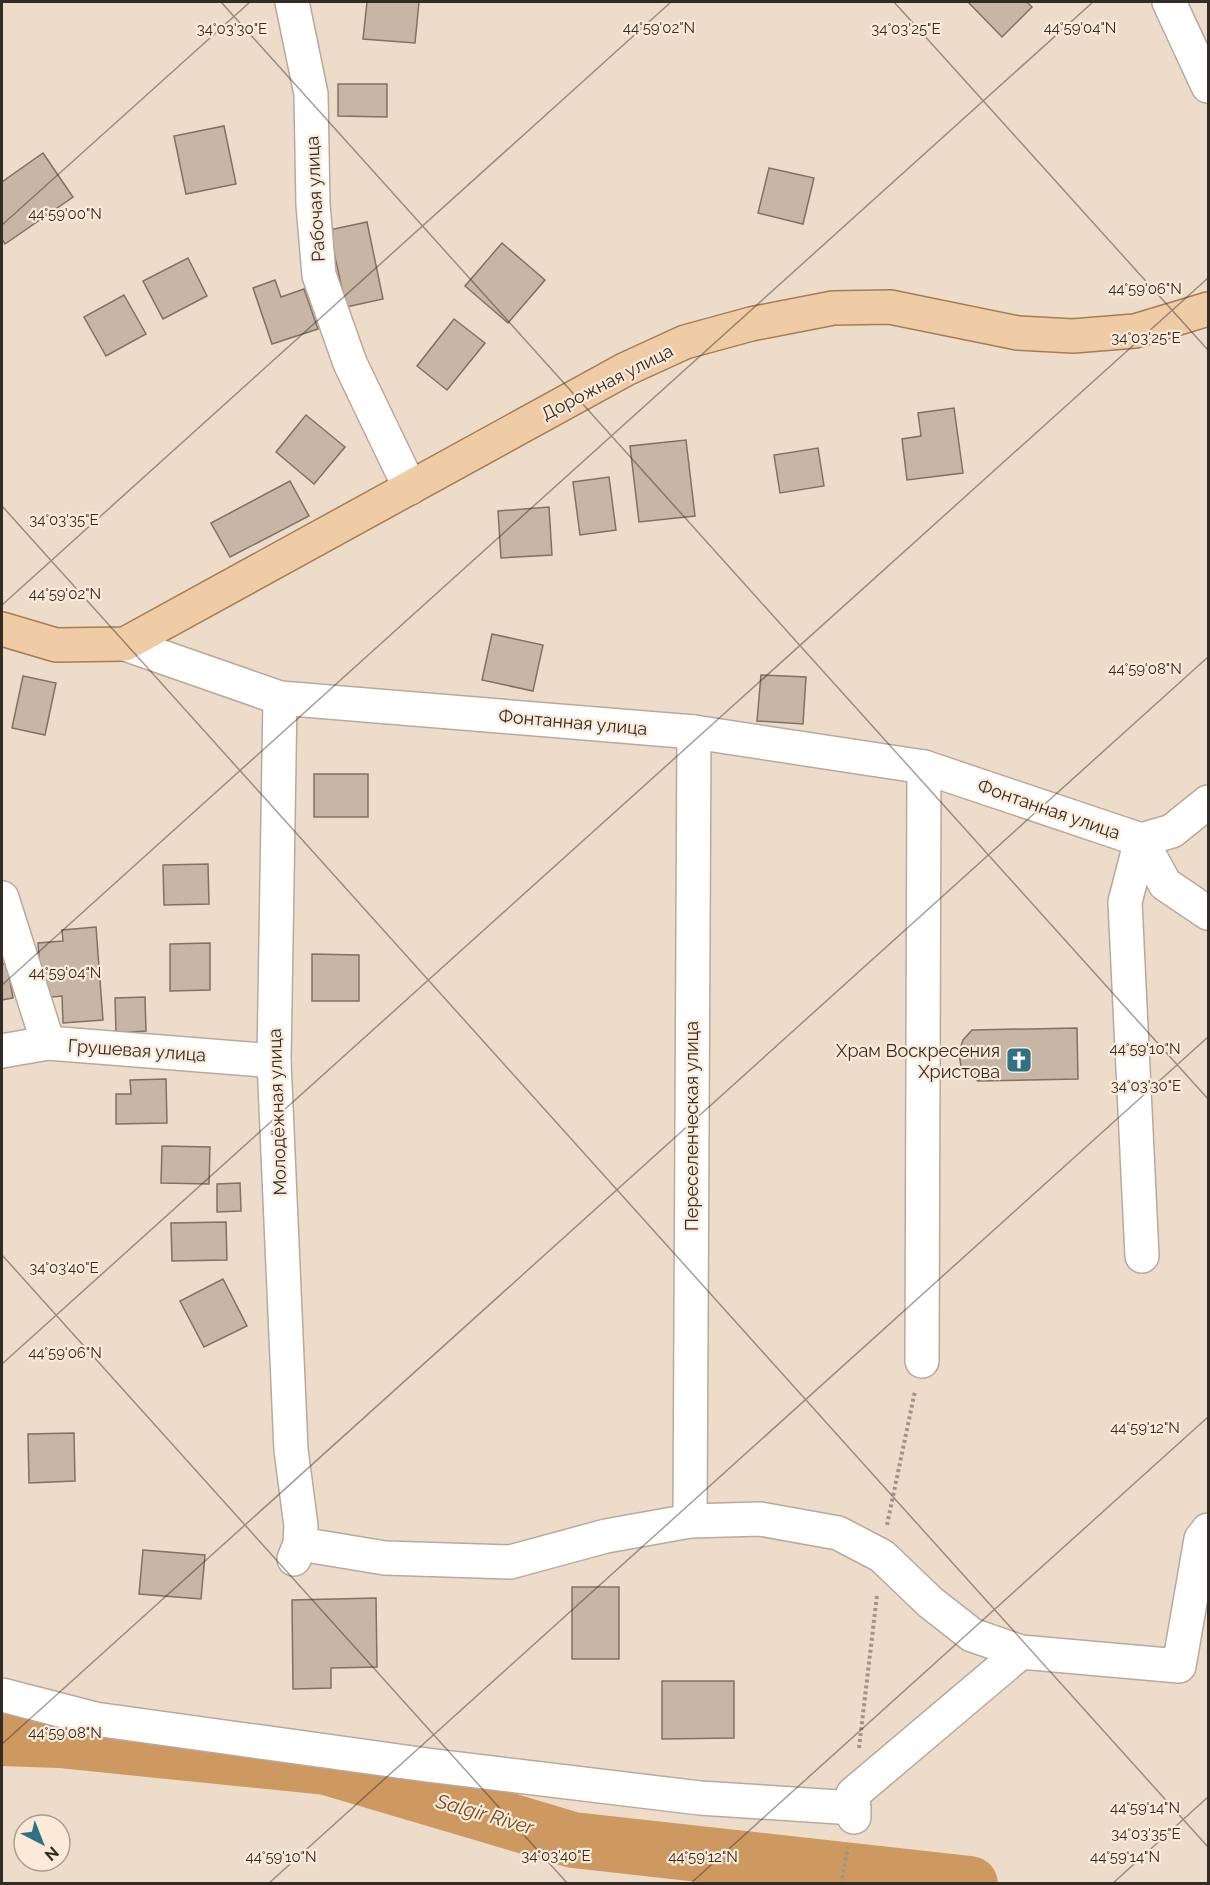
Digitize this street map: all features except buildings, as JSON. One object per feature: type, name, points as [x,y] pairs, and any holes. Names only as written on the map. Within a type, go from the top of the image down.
[{"type":"main road","name":"Дорожная улица","points":[[125,644],[626,369],[686,342],[751,324],[833,308],[890,307],[1018,333],[1073,336],[1136,331],[1209,309]]},
{"type":"main road","name":"Фонтанная улица","points":[[2,629],[56,645],[125,644]]},
{"type":"street","name":"Рабочая улица","points":[[292,2],[310,94],[313,205],[319,275],[350,363],[410,488]]},
{"type":"street","points":[[1168,2],[1209,86]]},
{"type":"street","name":"Фонтанная улица","points":[[125,644],[280,698],[694,732],[924,767],[1141,840]]},
{"type":"street","name":"Молодёжная улица","points":[[280,698],[273,1061],[291,1450],[299,1543],[385,1558],[510,1562],[606,1536],[690,1521]]},
{"type":"street","name":"Переселенческая улица","points":[[690,1521],[694,732]]},
{"type":"street","points":[[922,1361],[924,767]]},
{"type":"street","points":[[1141,840],[1172,831],[1209,802]]},
{"type":"street","points":[[1141,840],[1166,884],[1209,914]]},
{"type":"street","points":[[1141,840],[1125,902],[1142,1256]]},
{"type":"street","points":[[2,898],[48,1044]]},
{"type":"street","name":"Грушевая улица","points":[[2,1051],[48,1044],[273,1061]]},
{"type":"street","points":[[690,1521],[760,1519],[838,1533],[882,1556],[930,1602],[972,1635],[1021,1652],[1179,1666],[1201,1539],[1209,1530]]},
{"type":"street","points":[[2,1695],[95,1719],[416,1764],[700,1798],[854,1806],[1021,1652]]},
{"type":"path","points":[[854,1806],[882,1556],[922,1361]]},
{"type":"waterway","name":"Salgir River","points":[[2,1738],[59,1740],[326,1767],[573,1840],[970,1884]]},
{"type":"place","name":"Храм Воскресения Христова","points":[[1019,1060]]}]
